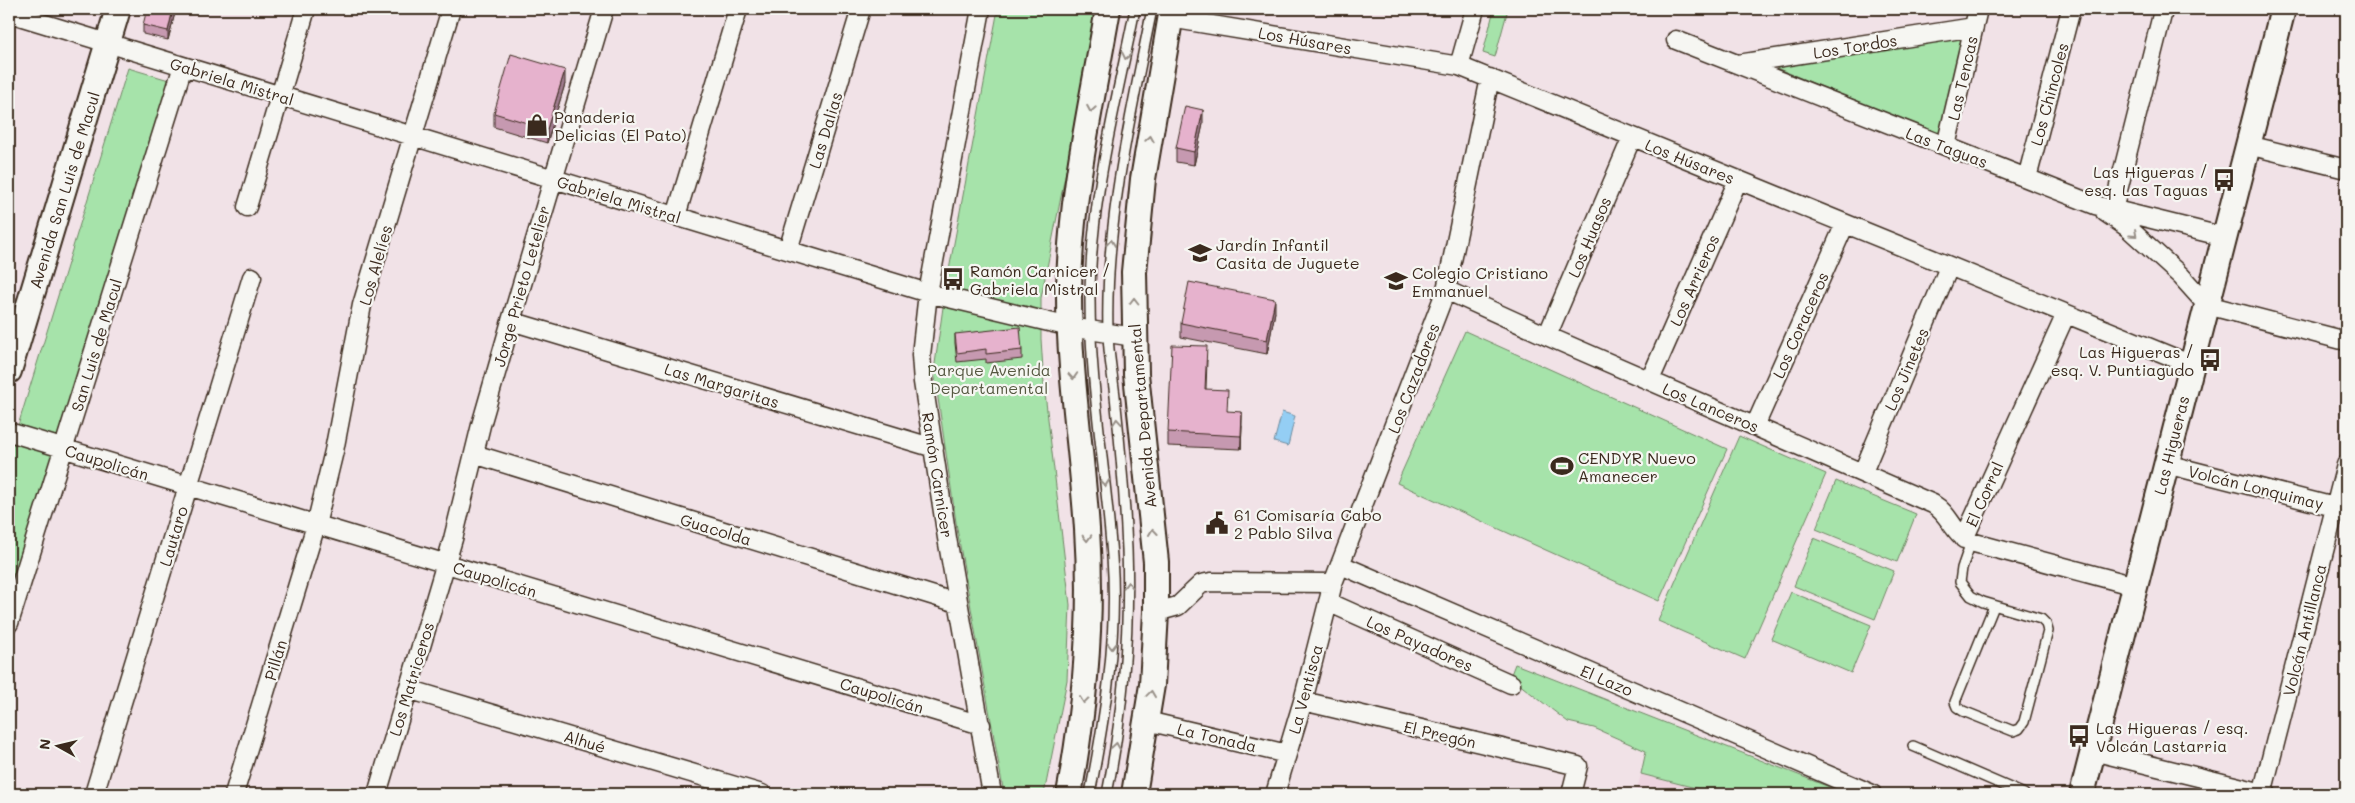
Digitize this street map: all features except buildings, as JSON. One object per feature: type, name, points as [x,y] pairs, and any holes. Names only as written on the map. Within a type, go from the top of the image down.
[{"type":"main road","name":"Avenida San Luis de Macul","points":[[9,371],[118,9]]},
{"type":"main road","points":[[1069,794],[1084,695],[1089,581],[1087,531],[1090,330],[1070,242],[1108,9]]},
{"type":"main road","name":"Las Higueras","points":[[2082,794],[2283,9]]},
{"type":"main road","name":"Avenida Departamental","points":[[1134,794],[1147,721],[1155,656],[1156,612],[1156,562],[1139,412],[1134,337],[1136,231],[1164,12]]},
{"type":"street","points":[[247,207],[306,9]]},
{"type":"street","name":"Los Alelíes","points":[[316,525],[334,450],[362,305],[451,9]]},
{"type":"street","name":"Jorge Prieto Letelier","points":[[445,564],[511,321],[604,9]]},
{"type":"street","points":[[676,216],[738,9]]},
{"type":"street","name":"Las Dalias","points":[[788,250],[861,9]]},
{"type":"street","name":"Ramón Carnicer","points":[[981,9],[928,293],[922,341],[922,368],[957,603],[981,725],[992,794]]},
{"type":"street","points":[[1459,66],[1475,9]]},
{"type":"street","name":"Las Tencas","points":[[1946,146],[1978,9]]},
{"type":"street","name":"Los Chincoles","points":[[2027,178],[2071,9]]},
{"type":"street","name":"Los Húsares","points":[[1164,12],[1459,66],[2192,366]]},
{"type":"street","points":[[2113,210],[2163,12]]},
{"type":"street","name":"Gabriela Mistral","points":[[9,13],[928,293],[1090,330],[1134,337]]},
{"type":"street","name":"Los Tordos","points":[[1737,64],[1974,26]]},
{"type":"street","name":"Las Taguas","points":[[1676,40],[2095,206],[2224,237]]},
{"type":"street","name":"San Luis de Macul","points":[[9,623],[183,66]]},
{"type":"street","name":"Los Cazadores","points":[[1333,584],[1342,566],[1446,290],[1490,78]]},
{"type":"street","name":"Los Huasos","points":[[1547,336],[1632,137]]},
{"type":"street","points":[[2248,145],[2346,169]]},
{"type":"street","name":"Los Arrieros","points":[[1650,380],[1738,180]]},
{"type":"street","points":[[2095,206],[2126,227],[2181,276],[2207,305],[2346,341]]},
{"type":"street","name":"Los Coraceros","points":[[1755,426],[1845,224]]},
{"type":"street","name":"Los Jinetes","points":[[1863,472],[1949,267]]},
{"type":"street","name":"Lautaro","points":[[94,794],[252,277]]},
{"type":"street","name":"Los Lanceros","points":[[1446,290],[1933,504],[1942,510],[1956,532],[1967,541]]},
{"type":"street","name":"El Corral","points":[[2066,314],[1967,541],[2135,586]]},
{"type":"street","name":"Las Margaritas","points":[[511,321],[934,448]]},
{"type":"street","name":"Caupolicán","points":[[9,432],[981,725]]},
{"type":"street","name":"Guacolda","points":[[474,454],[957,603]]},
{"type":"street","name":"Volcán Lonquimay","points":[[2166,464],[2341,508]]},
{"type":"street","name":"Volcán Antillanca","points":[[2264,794],[2341,508],[2346,465]]},
{"type":"street","name":"Pillán","points":[[234,794],[316,525]]},
{"type":"street","name":"Los Matriceros","points":[[377,794],[445,564]]},
{"type":"street","name":"El Lazo","points":[[1342,566],[1872,794]]},
{"type":"street","points":[[1156,612],[1178,606],[1201,584],[1211,582],[1333,584]]},
{"type":"street","name":"La Ventisca","points":[[1275,794],[1303,701],[1333,584]]},
{"type":"street","name":"Los Payadores","points":[[1328,602],[1511,684]]},
{"type":"street","name":"Alhué","points":[[408,689],[762,794]]},
{"type":"street","name":"El Pregón","points":[[1303,701],[1578,766],[1571,794]]},
{"type":"street","name":"La Tonada","points":[[1147,721],[1287,754]]},
{"type":"street","points":[[2093,751],[2264,794]]},
{"type":"lane","points":[[1090,794],[1105,710],[1112,653],[1112,559],[1090,330],[1094,232],[1100,184],[1136,9]]},
{"type":"lane","points":[[1107,794],[1123,696],[1128,614],[1127,548],[1117,417],[1090,330],[1110,254],[1119,181],[1164,12]]},
{"type":"lane","points":[[1967,541],[1960,582],[1971,596],[1994,606],[2041,619],[2046,624],[2048,631],[2024,722],[2019,729],[2013,731],[1963,711],[1957,708],[1955,702],[1994,606]]},
{"type":"lane","points":[[1913,746],[2024,794]]},
{"type":"shaded area","points":[[1641,774],[1719,794],[1636,794]]},
{"type":"green space","name":"Parque Avenida Departamental","points":[[998,9],[1098,9],[1041,298],[1044,385],[1070,605],[1067,680],[1044,794],[1004,794],[957,529],[934,371],[946,286]]},
{"type":"green space","points":[[1494,9],[1508,9],[1495,57],[1483,53]]},
{"type":"green space","points":[[1962,38],[1939,135],[1774,67]]},
{"type":"green space","points":[[128,68],[169,80],[9,595],[9,455]]},
{"type":"green space","name":"CENDYR Nuevo Amanecer","points":[[1465,331],[1727,449],[1659,601],[1397,483]]},
{"type":"green space","points":[[1739,436],[1826,474],[1745,659],[1658,621]]},
{"type":"green space","points":[[1836,481],[1916,514],[1897,562],[1816,529]]},
{"type":"green space","points":[[1814,538],[1894,571],[1875,619],[1794,586]]},
{"type":"green space","points":[[1791,592],[1871,625],[1851,673],[1771,639]]},
{"type":"green space","points":[[1515,664],[1847,794],[1719,794],[1641,774],[1646,751],[1594,728],[1568,722],[1510,677]]},
{"type":"water","points":[[1282,412],[1295,416],[1288,446],[1274,442]]},
{"type":"place","name":"Panaderia Delicias (El Pato)","points":[[537,125]]},
{"type":"place","name":"Las Higueras / esq. Las Taguas","points":[[2224,180]]},
{"type":"place","name":"Jardín Infantil Casita de Juguete","points":[[1200,253]]},
{"type":"place","name":"Ramón Carnicer / Gabriela Mistral","points":[[953,279]]},
{"type":"place","name":"Colegio Cristiano Emmanuel","points":[[1396,281]]},
{"type":"place","name":"Las Higueras / esq. V. Puntiagudo","points":[[2210,360]]},
{"type":"place","name":"CENDYR Nuevo Amanecer","points":[[1562,466]]},
{"type":"place","name":"61 Comisaría Cabo 2 Pablo Silva","points":[[1217,523]]},
{"type":"place","name":"Las Higueras / esq. Volcán Lastarria","points":[[2079,736]]}]
